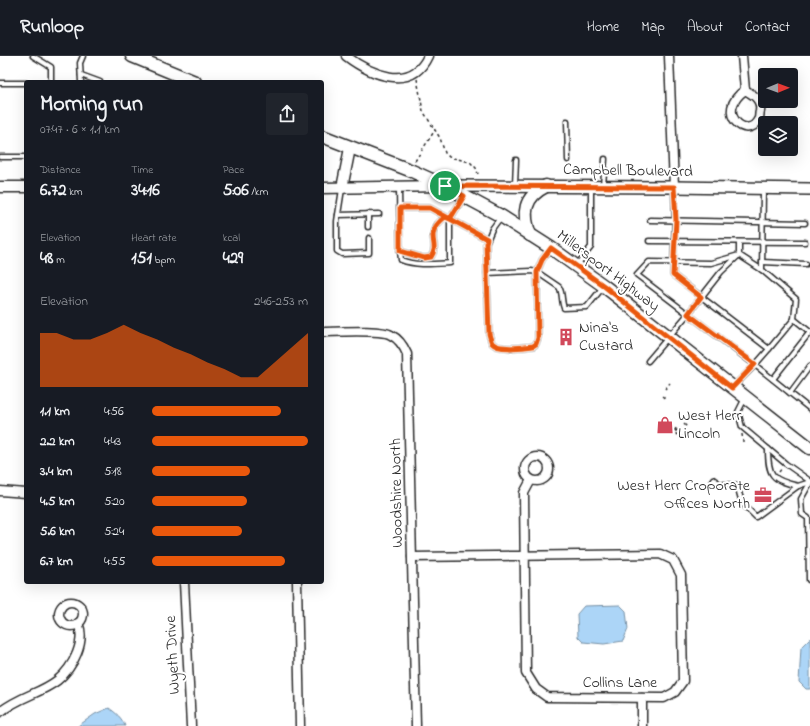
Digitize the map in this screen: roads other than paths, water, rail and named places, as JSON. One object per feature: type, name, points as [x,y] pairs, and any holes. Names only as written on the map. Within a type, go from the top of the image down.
[{"type":"main road","points":[[132,56],[191,80]]},
{"type":"main road","name":"Millersport Highway","points":[[324,137],[412,171],[445,186],[501,216],[530,234],[604,286],[810,448]]},
{"type":"main road","name":"Campbell Boulevard","points":[[445,186],[603,186],[810,189]]},
{"type":"main road","points":[[530,234],[526,218],[527,204],[537,191],[546,186]]},
{"type":"street","points":[[346,56],[364,68],[380,74],[402,77],[415,73],[421,68],[428,56]]},
{"type":"street","points":[[669,56],[674,187]]},
{"type":"street","points":[[742,56],[745,90]]},
{"type":"street","points":[[745,90],[753,94],[758,100],[760,108],[758,120],[753,126],[746,128],[740,126],[734,121],[732,115],[733,103],[737,96],[745,90]]},
{"type":"street","points":[[342,188],[350,148]]},
{"type":"street","points":[[324,188],[445,186]]},
{"type":"street","points":[[0,187],[24,187]]},
{"type":"street","name":"Woodshire North","points":[[324,332],[385,332],[398,340],[404,347],[407,354],[416,726]]},
{"type":"street","points":[[525,555],[524,493],[531,480]]},
{"type":"street","points":[[0,492],[24,493]]},
{"type":"street","name":"Collins Lane","points":[[412,557],[525,555],[660,554],[673,560],[681,575],[683,681],[675,692],[664,698],[547,697],[536,689],[526,673],[525,555]]},
{"type":"street","name":"Wyeth Drive","points":[[184,584],[191,726]]},
{"type":"street","points":[[297,584],[300,726]]},
{"type":"street","points":[[0,712],[14,702],[44,690],[65,673],[74,661],[79,648],[81,630],[78,623]]},
{"type":"street","points":[[642,698],[642,726]]},
{"type":"lane","points":[[34,56],[50,67],[51,80]]},
{"type":"lane","points":[[81,80],[80,63],[83,56]]},
{"type":"lane","points":[[81,75],[95,80]]},
{"type":"lane","points":[[0,83],[24,83]]},
{"type":"lane","points":[[567,121],[568,160]]},
{"type":"lane","points":[[0,157],[24,156]]},
{"type":"lane","points":[[603,186],[605,159]]},
{"type":"lane","points":[[515,186],[516,160]]},
{"type":"lane","points":[[399,186],[401,260],[409,263],[450,263],[450,219],[464,196]]},
{"type":"lane","points":[[576,265],[591,247],[591,186]]},
{"type":"lane","points":[[674,187],[676,220],[673,275],[769,349]]},
{"type":"lane","points":[[342,188],[338,215],[337,251],[342,254],[369,253],[369,238]]},
{"type":"lane","points":[[762,270],[763,189]]},
{"type":"lane","points":[[400,208],[430,208],[487,239]]},
{"type":"lane","points":[[368,214],[368,227]]},
{"type":"lane","points":[[338,215],[379,214]]},
{"type":"lane","points":[[501,216],[492,229],[486,243],[489,334],[492,343],[496,346],[502,348],[533,346],[536,344],[538,338],[537,272],[542,260],[551,248]]},
{"type":"lane","points":[[400,251],[424,258],[431,257],[434,249],[433,229],[437,223],[445,217]]},
{"type":"lane","points":[[650,220],[805,223]]},
{"type":"lane","points":[[649,241],[805,242]]},
{"type":"lane","points":[[648,361],[721,272],[739,255],[739,242]]},
{"type":"lane","points":[[732,388],[755,364],[769,349],[794,319],[796,299],[762,270],[739,255],[711,263],[649,262],[637,275],[755,364],[810,408]]},
{"type":"lane","points":[[762,262],[806,264]]},
{"type":"lane","points":[[487,273],[537,272],[559,287],[562,291],[562,303],[564,308],[587,308],[604,286]]},
{"type":"lane","points":[[773,379],[810,332],[794,319]]},
{"type":"lane","points":[[790,393],[810,366]]},
{"type":"lane","points":[[745,398],[738,412],[742,427],[810,482]]},
{"type":"lane","points":[[806,405],[810,400]]},
{"type":"lane","points":[[768,449],[769,468],[772,475],[798,486]]},
{"type":"lane","points":[[713,479],[720,484],[737,485],[742,503],[756,517],[798,486],[810,482]]},
{"type":"lane","points":[[809,580],[809,518],[802,514],[801,500],[810,482]]},
{"type":"water","points":[[620,605],[626,611],[628,629],[623,641],[604,644],[583,642],[578,637],[577,614],[584,606]]},
{"type":"water","points":[[810,638],[810,689],[806,689],[799,682],[801,647]]},
{"type":"water","points":[[109,708],[118,716],[125,726],[78,726],[95,714]]},
{"type":"place","name":"Nina's Custard","points":[[566,337]]},
{"type":"place","name":"West Herr Lincoln","points":[[665,425]]},
{"type":"place","name":"West Herr Croporate Offices North","points":[[763,495]]}]
